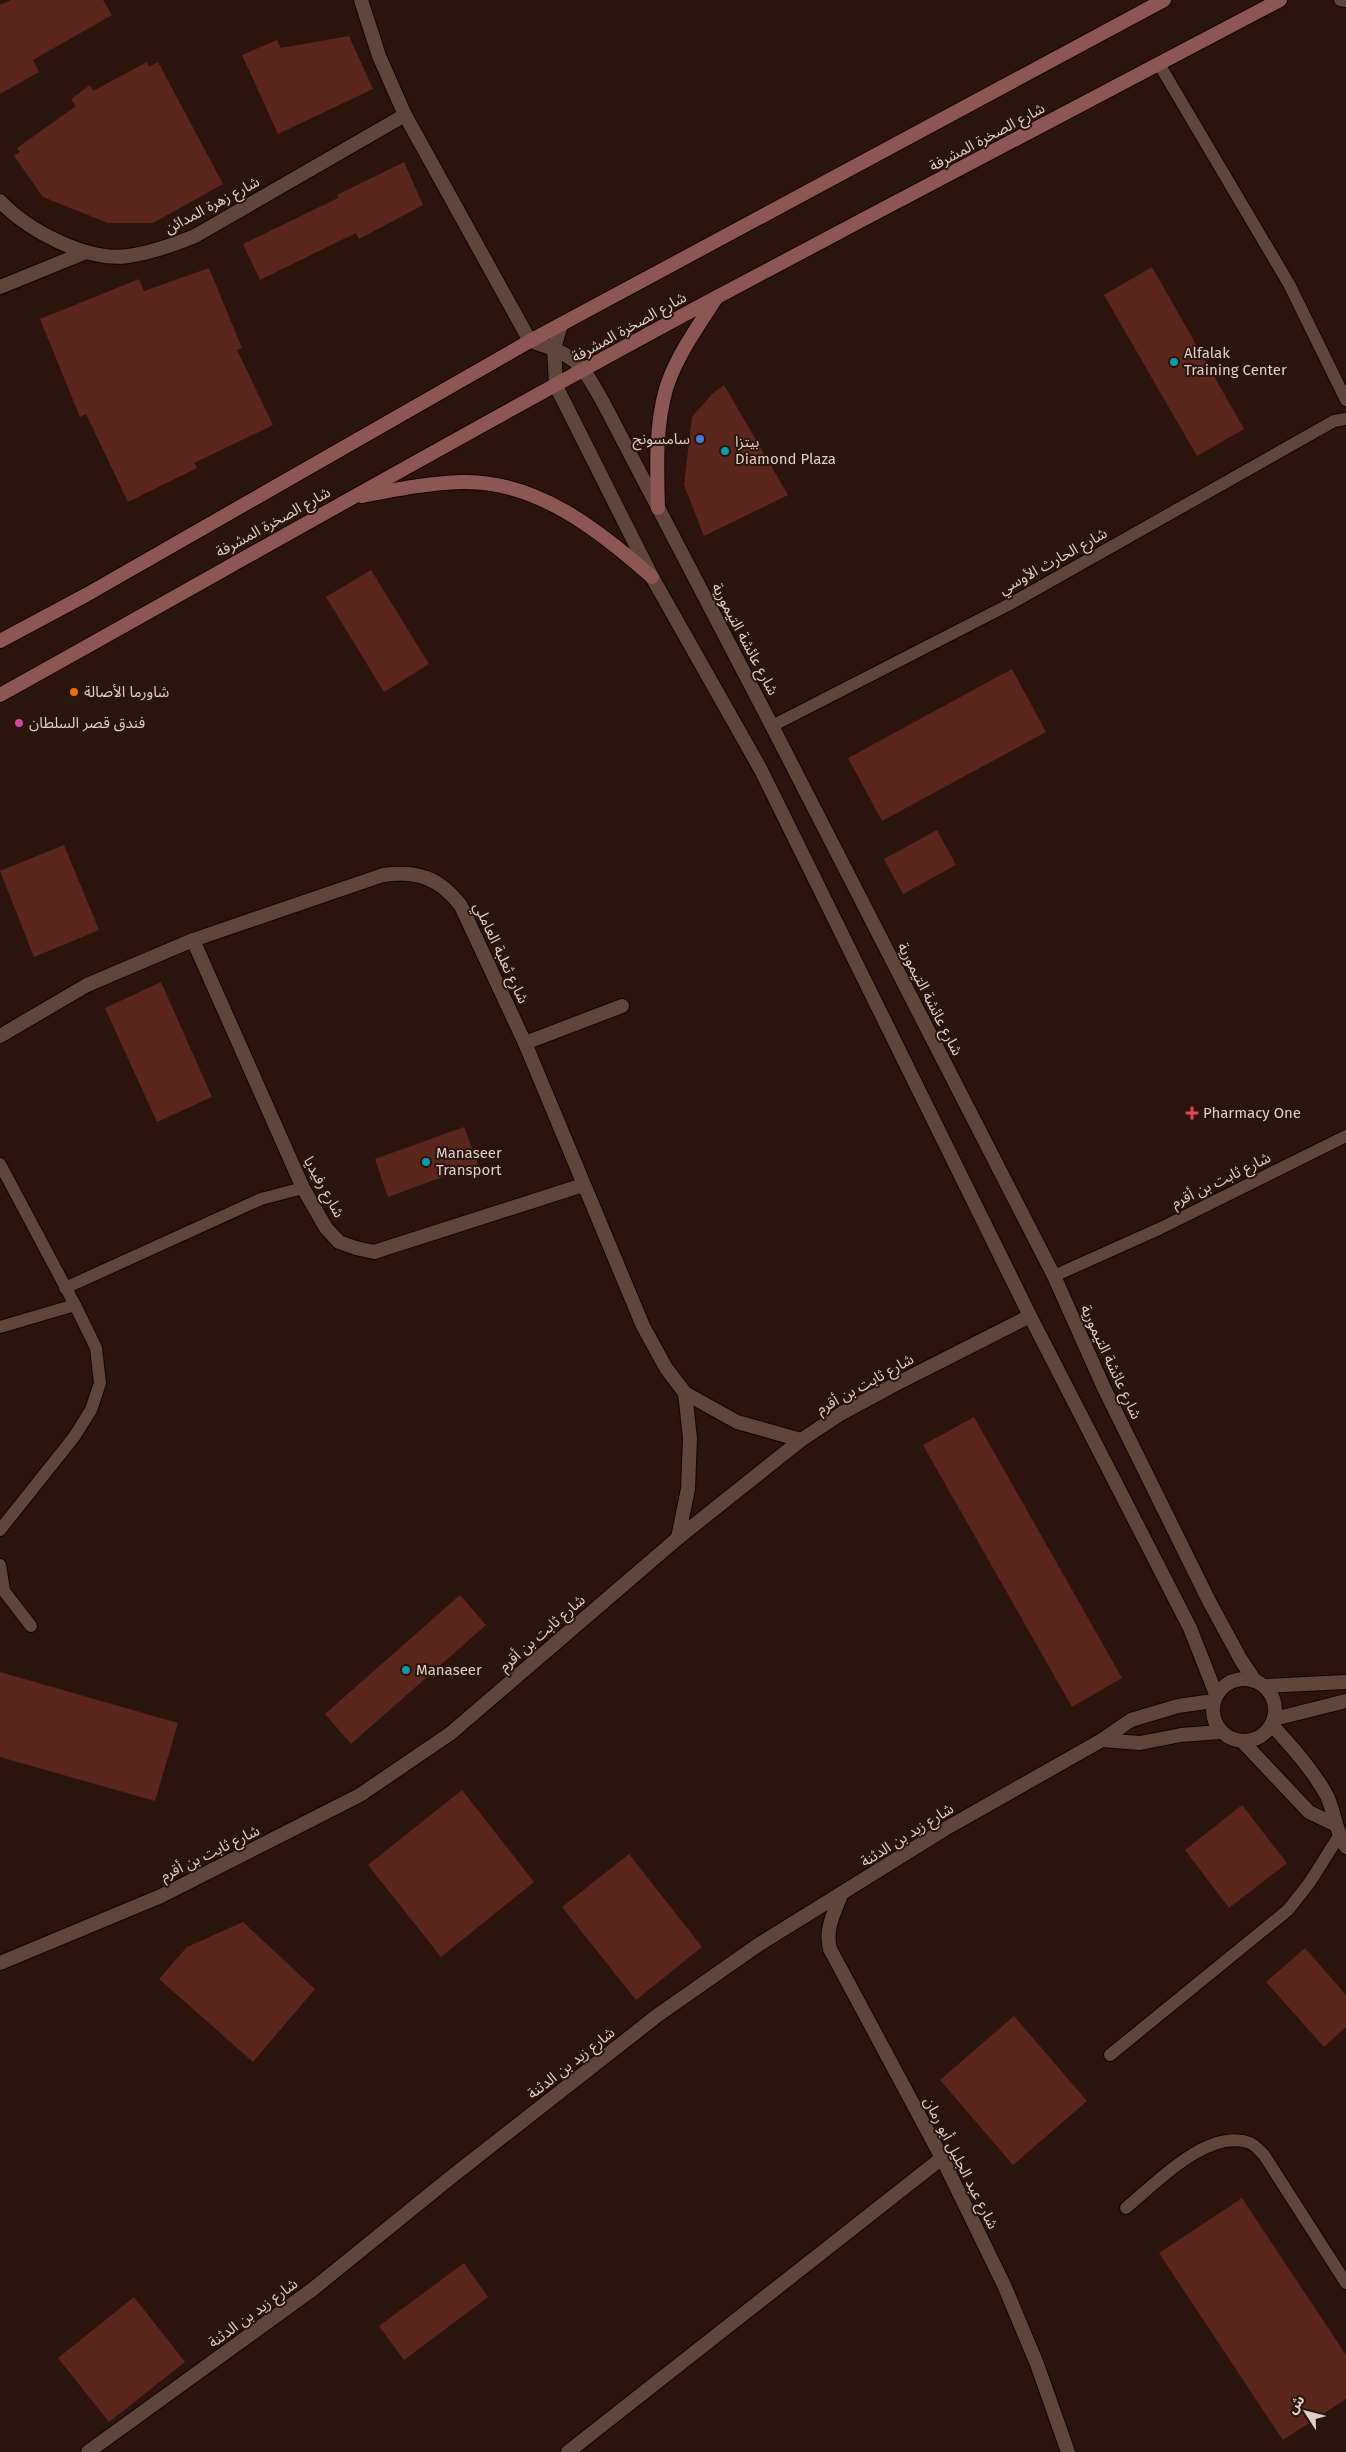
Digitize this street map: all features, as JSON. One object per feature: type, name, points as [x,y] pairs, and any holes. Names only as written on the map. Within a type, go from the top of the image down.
[{"type":"main road","name":"شارع الصخرة المشرفة","points":[[0,641],[95,590],[530,341],[1164,0]]},
{"type":"main road","name":"شارع الصخرة المشرفة","points":[[0,695],[349,498],[584,369],[1280,0]]},
{"type":"main road","points":[[658,508],[657,448],[666,388],[681,354],[717,297]]},
{"type":"main road","points":[[349,498],[461,482],[496,485],[544,500],[570,515],[602,536],[652,577]]},
{"type":"street","points":[[361,0],[379,56],[405,115],[530,341]]},
{"type":"street","name":"شارع زهرة المدائن","points":[[0,201],[29,226],[86,252],[126,256],[163,248],[194,236],[405,115]]},
{"type":"street","points":[[0,286],[86,252]]},
{"type":"street","points":[[561,325],[554,348],[556,386],[652,577],[761,770],[1030,1316],[1190,1628],[1214,1698],[1213,1717],[1220,1732],[1230,1739],[1243,1742],[1254,1740],[1264,1734],[1273,1722],[1275,1707],[1272,1696],[1260,1683]]},
{"type":"street","name":"شارع عائشة التيمورية","points":[[530,341],[554,348],[571,358],[584,369],[772,726],[1054,1276],[1104,1388],[1200,1583],[1241,1660],[1260,1683]]},
{"type":"street","name":"شارع ثعلبة العاملي","points":[[0,1036],[87,985],[193,940],[383,875],[402,872],[425,878],[448,889],[461,906],[525,1043],[643,1326],[666,1368],[685,1393],[736,1422],[801,1440]]},
{"type":"street","name":"شارع رفيديا","points":[[193,940],[303,1188],[326,1228],[339,1242],[374,1252],[583,1185]]},
{"type":"street","points":[[525,1043],[622,1006]]},
{"type":"street","name":"شارع ثابت بن أقرم","points":[[0,1963],[161,1896],[360,1795],[451,1733],[678,1538],[801,1440],[867,1400],[1030,1316]]},
{"type":"street","points":[[678,1538],[688,1489],[690,1438],[685,1393]]},
{"type":"street","points":[[1214,1698],[1226,1684],[1240,1678],[1260,1683],[1346,1682]]},
{"type":"street","name":"شارع زيد بن الدثنة","points":[[88,2452],[313,2289],[450,2178],[658,2015],[758,1945],[945,1829],[1102,1740],[1131,1720],[1214,1698]]},
{"type":"street","points":[[1273,1722],[1346,1701]]},
{"type":"street","points":[[1273,1722],[1311,1771],[1328,1798],[1339,1836]]},
{"type":"street","points":[[1102,1740],[1140,1743],[1180,1735],[1220,1732]]},
{"type":"street","points":[[1243,1742],[1309,1812],[1339,1836]]},
{"type":"street","name":"شارع عبد الجليل أبو رمان","points":[[841,1895],[829,1926],[827,1938],[830,1949],[942,2158],[1004,2285],[1037,2364],[1065,2451]]},
{"type":"street","points":[[568,2452],[942,2158]]},
{"type":"lane","points":[[1340,0],[1346,0]]},
{"type":"lane","points":[[1159,64],[1289,284],[1346,400]]},
{"type":"lane","name":"شارع الحارث الأوسي","points":[[772,726],[1010,604],[1334,421],[1346,419]]},
{"type":"lane","name":"شارع ثابت بن أقرم","points":[[1054,1276],[1161,1228],[1346,1136]]},
{"type":"lane","points":[[0,1164],[65,1288],[76,1305],[96,1348],[100,1382],[91,1410],[74,1437],[0,1530]]},
{"type":"lane","points":[[65,1288],[261,1199],[303,1188]]},
{"type":"lane","points":[[0,1327],[76,1305]]},
{"type":"lane","points":[[0,1564],[4,1591],[32,1626]]},
{"type":"lane","points":[[1110,2055],[1288,1910],[1310,1882],[1339,1836]]},
{"type":"lane","points":[[1126,2208],[1195,2152],[1219,2142],[1236,2140],[1251,2144],[1264,2155],[1346,2283]]},
{"type":"building","points":[[11,0],[103,0],[112,15],[33,60],[39,72],[0,94],[0,5]]},
{"type":"building","points":[[349,36],[373,89],[278,134],[242,55],[277,40],[281,48]]},
{"type":"building","points":[[147,62],[149,67],[158,62],[223,184],[153,223],[108,223],[43,197],[14,156],[20,152],[17,148],[76,106],[71,99],[90,85],[93,91]]},
{"type":"building","points":[[404,162],[423,205],[359,239],[356,233],[260,280],[243,244],[338,198],[337,195]]},
{"type":"building","name":"Alfalak Training Center","points":[[1152,267],[1244,429],[1197,456],[1104,295]]},
{"type":"building","points":[[209,268],[242,348],[237,350],[273,425],[194,463],[197,468],[128,502],[86,414],[80,417],[40,319],[139,279],[144,291]]},
{"type":"building","name":"بيتزا Diamond Plaza","points":[[724,385],[788,495],[704,536],[684,485],[692,417],[712,394]]},
{"type":"building","points":[[371,570],[429,664],[384,692],[326,597]]},
{"type":"building","points":[[1012,669],[1046,732],[882,821],[848,758]]},
{"type":"building","points":[[937,830],[956,865],[903,894],[884,859]]},
{"type":"building","points":[[64,845],[99,930],[34,957],[0,871]]},
{"type":"building","points":[[161,982],[212,1097],[157,1122],[105,1008]]},
{"type":"building","name":"Manaseer Transport","points":[[464,1127],[478,1164],[388,1197],[375,1159]]},
{"type":"building","points":[[974,1417],[1122,1678],[1072,1707],[923,1445]]},
{"type":"building","name":"Manaseer","points":[[460,1595],[486,1625],[351,1744],[325,1714]]},
{"type":"building","points":[[0,1672],[178,1723],[155,1801],[0,1757]]},
{"type":"building","points":[[462,1790],[534,1882],[441,1957],[368,1865]]},
{"type":"building","points":[[1242,1805],[1287,1863],[1229,1908],[1185,1850]]},
{"type":"building","points":[[629,1854],[702,1947],[636,2000],[562,1907]]},
{"type":"building","points":[[243,1922],[315,1989],[253,2062],[159,1979],[187,1947]]},
{"type":"building","points":[[1305,1948],[1346,1995],[1346,2027],[1324,2047],[1266,1982]]},
{"type":"building","points":[[1014,2016],[1087,2101],[1013,2165],[940,2080]]},
{"type":"building","points":[[1242,2198],[1346,2355],[1346,2399],[1283,2440],[1159,2253]]},
{"type":"building","points":[[464,2263],[488,2297],[404,2360],[379,2326]]},
{"type":"building","points":[[134,2297],[185,2362],[109,2422],[58,2358]]},
{"type":"place","name":"Alfalak Training Center","points":[[1174,362]]},
{"type":"place","name":"سامسونج","points":[[700,439]]},
{"type":"place","name":"بيتزا Diamond Plaza","points":[[725,451]]},
{"type":"place","name":"شاورما الأصالة","points":[[74,692]]},
{"type":"place","name":"فندق قصر السلطان","points":[[19,723]]},
{"type":"place","name":"Pharmacy One","points":[[1192,1113]]},
{"type":"place","name":"Manaseer Transport","points":[[426,1162]]},
{"type":"place","name":"Manaseer","points":[[406,1670]]}]
